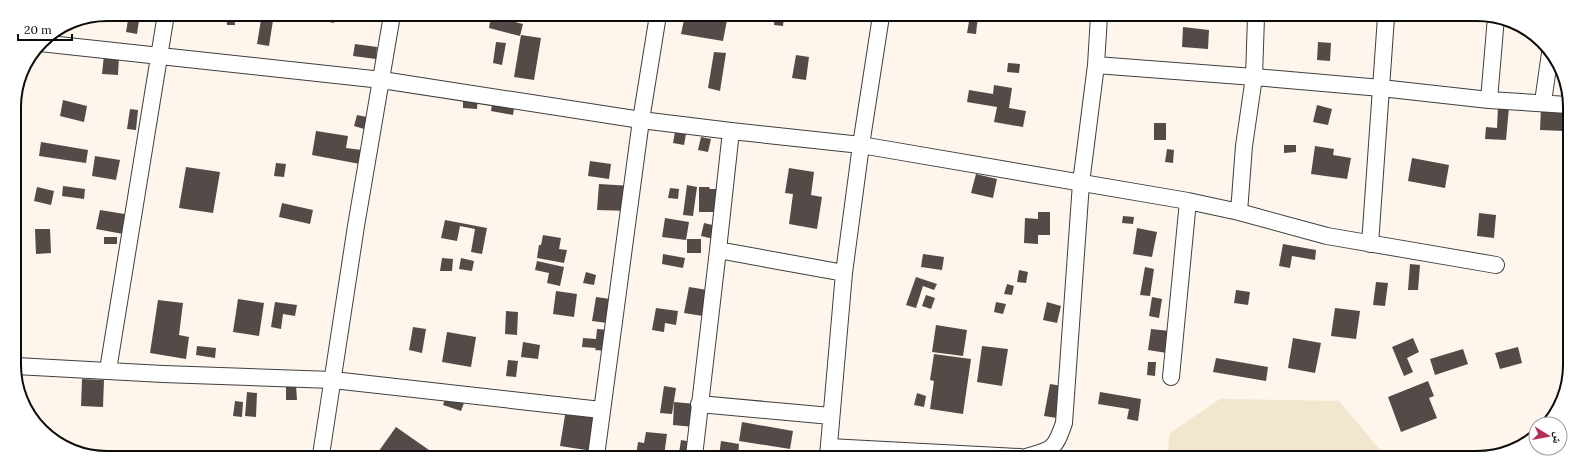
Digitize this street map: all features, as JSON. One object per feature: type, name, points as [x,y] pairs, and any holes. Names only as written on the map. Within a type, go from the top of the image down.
[{"type":"street","points":[[108,370],[165,21]]},
{"type":"street","points":[[322,451],[356,226],[391,21]]},
{"type":"street","points":[[597,451],[640,120],[657,21]]},
{"type":"street","points":[[829,451],[844,273],[861,145],[880,21]]},
{"type":"street","points":[[1045,451],[1057,443],[1064,423],[1081,183],[1096,65],[1099,21]]},
{"type":"street","points":[[1239,212],[1244,146],[1254,77],[1256,21]]},
{"type":"street","points":[[1370,244],[1386,21]]},
{"type":"street","points":[[1489,100],[1495,23]]},
{"type":"street","points":[[48,44],[382,80],[640,120],[861,145],[1188,201],[1239,212],[1327,236],[1496,265]]},
{"type":"street","points":[[1543,102],[1549,59]]},
{"type":"street","points":[[1096,65],[1381,88],[1489,100],[1563,104]]},
{"type":"street","points":[[694,451],[731,131]]},
{"type":"street","points":[[1171,377],[1188,201]]},
{"type":"street","points":[[718,250],[844,273]]},
{"type":"street","points":[[21,366],[333,380],[601,410]]},
{"type":"street","points":[[699,404],[831,416]]},
{"type":"shaded area","points":[[1220,399],[1339,401],[1381,451],[1168,451],[1170,433]]},
{"type":"building","points":[[128,21],[139,21],[137,34],[126,32]]},
{"type":"building","points":[[227,21],[235,21],[235,25],[227,25]]},
{"type":"building","points":[[261,21],[273,21],[269,46],[257,44]]},
{"type":"building","points":[[490,21],[511,21],[523,24],[520,36],[489,28]]},
{"type":"building","points":[[684,21],[727,21],[723,41],[681,34]]},
{"type":"building","points":[[774,21],[784,21],[783,26],[774,25]]},
{"type":"building","points":[[969,21],[977,21],[976,34],[967,33]]},
{"type":"building","points":[[1183,27],[1209,30],[1208,49],[1182,47]]},
{"type":"building","points":[[521,35],[541,38],[534,80],[514,77]]},
{"type":"building","points":[[496,42],[506,43],[502,65],[493,63]]},
{"type":"building","points":[[1318,42],[1331,43],[1330,61],[1317,60]]},
{"type":"building","points":[[355,44],[377,47],[376,59],[353,56]]},
{"type":"building","points":[[714,52],[726,53],[720,91],[708,88]]},
{"type":"building","points":[[104,55],[119,56],[118,75],[102,74]]},
{"type":"building","points":[[796,55],[809,57],[806,80],[792,78]]},
{"type":"building","points":[[1008,63],[1020,64],[1019,73],[1007,72]]},
{"type":"building","points":[[994,85],[1012,88],[1009,108],[1026,111],[1023,127],[994,122],[997,107],[967,102],[969,90],[993,94]]},
{"type":"building","points":[[463,96],[478,97],[477,109],[463,108]]},
{"type":"building","points":[[493,98],[515,102],[513,115],[491,111]]},
{"type":"building","points":[[63,100],[87,106],[84,122],[60,116]]},
{"type":"building","points":[[1317,105],[1332,109],[1328,125],[1313,122]]},
{"type":"building","points":[[1498,106],[1509,107],[1506,140],[1485,139],[1486,127],[1497,128]]},
{"type":"building","points":[[1541,106],[1563,107],[1563,131],[1540,130]]},
{"type":"building","points":[[130,109],[138,110],[136,130],[127,129]]},
{"type":"building","points":[[357,115],[367,117],[364,129],[354,126]]},
{"type":"building","points":[[1154,123],[1166,123],[1166,140],[1154,140]]},
{"type":"building","points":[[316,131],[348,136],[346,148],[362,150],[360,164],[312,155]]},
{"type":"building","points":[[675,132],[686,134],[684,145],[673,143]]},
{"type":"building","points":[[701,137],[711,139],[708,152],[698,150]]},
{"type":"building","points":[[41,142],[88,150],[86,163],[39,156]]},
{"type":"building","points":[[1284,145],[1296,145],[1296,152],[1284,153]]},
{"type":"building","points":[[1315,146],[1334,149],[1333,155],[1351,158],[1347,179],[1311,174]]},
{"type":"building","points":[[1167,149],[1174,150],[1173,163],[1165,162]]},
{"type":"building","points":[[95,156],[120,160],[116,180],[92,176]]},
{"type":"building","points":[[1412,158],[1449,165],[1445,188],[1408,181]]},
{"type":"building","points":[[590,161],[611,164],[609,179],[588,176]]},
{"type":"building","points":[[276,163],[286,164],[284,177],[274,176]]},
{"type":"building","points":[[186,167],[220,172],[213,213],[179,208]]},
{"type":"building","points":[[789,168],[814,172],[811,195],[822,197],[817,229],[789,224],[793,194],[785,193]]},
{"type":"building","points":[[976,174],[997,179],[993,198],[971,193]]},
{"type":"building","points":[[599,184],[632,186],[630,211],[597,210]]},
{"type":"building","points":[[687,185],[697,187],[693,216],[683,215]]},
{"type":"building","points":[[63,186],[85,189],[84,199],[62,196]]},
{"type":"building","points":[[37,187],[54,191],[51,205],[34,201]]},
{"type":"building","points":[[699,187],[718,189],[718,212],[699,212]]},
{"type":"building","points":[[670,188],[679,189],[678,199],[668,198]]},
{"type":"building","points":[[282,203],[313,210],[310,224],[279,217]]},
{"type":"building","points":[[100,210],[137,216],[134,236],[96,229]]},
{"type":"building","points":[[1038,212],[1050,212],[1050,235],[1038,235],[1038,244],[1024,243],[1025,218],[1038,219]]},
{"type":"building","points":[[1479,213],[1496,215],[1494,238],[1477,236]]},
{"type":"building","points":[[1123,216],[1134,217],[1133,224],[1122,223]]},
{"type":"building","points":[[665,218],[689,222],[686,240],[662,237]]},
{"type":"building","points":[[445,220],[487,228],[482,254],[471,252],[475,229],[460,226],[457,241],[441,238]]},
{"type":"building","points":[[704,223],[721,227],[718,240],[701,236]]},
{"type":"building","points":[[1137,228],[1157,232],[1152,257],[1133,254]]},
{"type":"building","points":[[35,229],[50,229],[51,253],[36,254]]},
{"type":"building","points":[[543,235],[561,238],[559,249],[567,250],[564,263],[537,258],[539,245],[541,245]]},
{"type":"building","points":[[104,237],[117,237],[117,244],[104,244]]},
{"type":"building","points":[[687,239],[701,239],[701,253],[687,253]]},
{"type":"building","points":[[1283,244],[1316,250],[1315,260],[1292,256],[1290,268],[1279,266]]},
{"type":"building","points":[[663,254],[685,258],[683,268],[662,264]]},
{"type":"building","points":[[923,254],[944,257],[942,270],[921,267]]},
{"type":"building","points":[[442,258],[453,259],[452,271],[440,271]]},
{"type":"building","points":[[461,258],[474,261],[472,271],[459,269]]},
{"type":"building","points":[[537,261],[564,267],[560,286],[547,283],[549,273],[535,270]]},
{"type":"building","points":[[1410,264],[1420,265],[1418,290],[1408,290]]},
{"type":"building","points":[[1145,267],[1154,269],[1150,296],[1140,295]]},
{"type":"building","points":[[1019,270],[1028,272],[1026,283],[1017,282]]},
{"type":"building","points":[[586,272],[596,275],[594,285],[583,283]]},
{"type":"building","points":[[916,277],[937,284],[934,290],[923,286],[916,308],[906,305]]},
{"type":"building","points":[[1376,282],[1388,283],[1385,306],[1373,305]]},
{"type":"building","points":[[1007,284],[1014,286],[1012,295],[1004,294]]},
{"type":"building","points":[[689,287],[720,292],[715,318],[684,313]]},
{"type":"building","points":[[1236,290],[1250,292],[1248,305],[1234,303]]},
{"type":"building","points":[[556,291],[577,294],[574,317],[553,314]]},
{"type":"building","points":[[926,295],[935,298],[931,309],[922,306]]},
{"type":"building","points":[[596,297],[618,300],[615,324],[592,321]]},
{"type":"building","points":[[1152,297],[1162,299],[1159,318],[1149,316]]},
{"type":"building","points":[[238,299],[264,303],[259,336],[233,332]]},
{"type":"building","points":[[158,300],[183,303],[179,335],[189,337],[186,359],[150,353]]},
{"type":"building","points":[[275,302],[297,305],[295,316],[283,314],[281,329],[271,327]]},
{"type":"building","points":[[996,302],[1006,304],[1003,314],[994,312]]},
{"type":"building","points":[[1047,302],[1061,306],[1057,323],[1043,320]]},
{"type":"building","points":[[656,308],[678,311],[676,325],[665,323],[664,332],[652,330]]},
{"type":"building","points":[[1335,308],[1360,311],[1356,339],[1331,336]]},
{"type":"building","points":[[506,311],[518,312],[517,335],[505,334]]},
{"type":"building","points":[[936,325],[967,330],[963,356],[932,352]]},
{"type":"building","points":[[413,327],[426,329],[422,353],[409,350]]},
{"type":"building","points":[[597,329],[609,330],[607,351],[595,350],[596,348],[582,347],[583,338],[596,339]]},
{"type":"building","points":[[1151,329],[1170,331],[1167,353],[1148,350]]},
{"type":"building","points":[[447,332],[476,337],[471,367],[442,362]]},
{"type":"building","points":[[1293,338],[1321,343],[1315,373],[1288,368]]},
{"type":"building","points":[[1413,338],[1419,352],[1407,358],[1413,372],[1404,376],[1392,347]]},
{"type":"building","points":[[523,342],[540,345],[538,359],[521,357]]},
{"type":"building","points":[[197,346],[216,348],[215,358],[196,355]]},
{"type":"building","points":[[982,346],[1008,349],[1002,386],[977,382]]},
{"type":"building","points":[[1518,347],[1522,363],[1500,369],[1495,353]]},
{"type":"building","points":[[1463,349],[1468,364],[1435,375],[1430,359]]},
{"type":"building","points":[[934,354],[971,359],[963,414],[930,409],[934,381],[930,380]]},
{"type":"building","points":[[1216,358],[1268,367],[1266,381],[1213,372]]},
{"type":"building","points":[[508,360],[518,361],[516,377],[506,376]]},
{"type":"building","points":[[1148,362],[1156,362],[1155,376],[1147,375]]},
{"type":"building","points":[[82,379],[104,380],[103,407],[81,406]]},
{"type":"building","points":[[1428,381],[1434,396],[1429,398],[1437,418],[1401,432],[1388,397]]},
{"type":"building","points":[[1050,384],[1062,386],[1057,418],[1044,416]]},
{"type":"building","points":[[296,385],[297,400],[286,400],[286,386]]},
{"type":"building","points":[[664,386],[676,388],[672,414],[660,413]]},
{"type":"building","points":[[247,392],[257,393],[256,417],[245,416]]},
{"type":"building","points":[[1100,392],[1141,399],[1138,421],[1127,419],[1129,409],[1098,404]]},
{"type":"building","points":[[917,393],[926,396],[924,407],[914,405]]},
{"type":"building","points":[[446,396],[464,403],[461,411],[443,405]]},
{"type":"building","points":[[235,401],[243,402],[242,417],[233,416]]},
{"type":"building","points":[[674,402],[696,404],[694,427],[673,425]]},
{"type":"building","points":[[567,403],[606,409],[599,451],[560,446]]},
{"type":"building","points":[[742,422],[793,431],[790,449],[739,441]]},
{"type":"building","points":[[396,427],[429,450],[428,451],[379,451]]},
{"type":"building","points":[[646,432],[667,434],[665,451],[637,451],[638,442],[644,443]]},
{"type":"building","points":[[681,440],[692,442],[691,451],[679,451]]},
{"type":"building","points":[[721,441],[739,444],[738,451],[720,451]]}]
